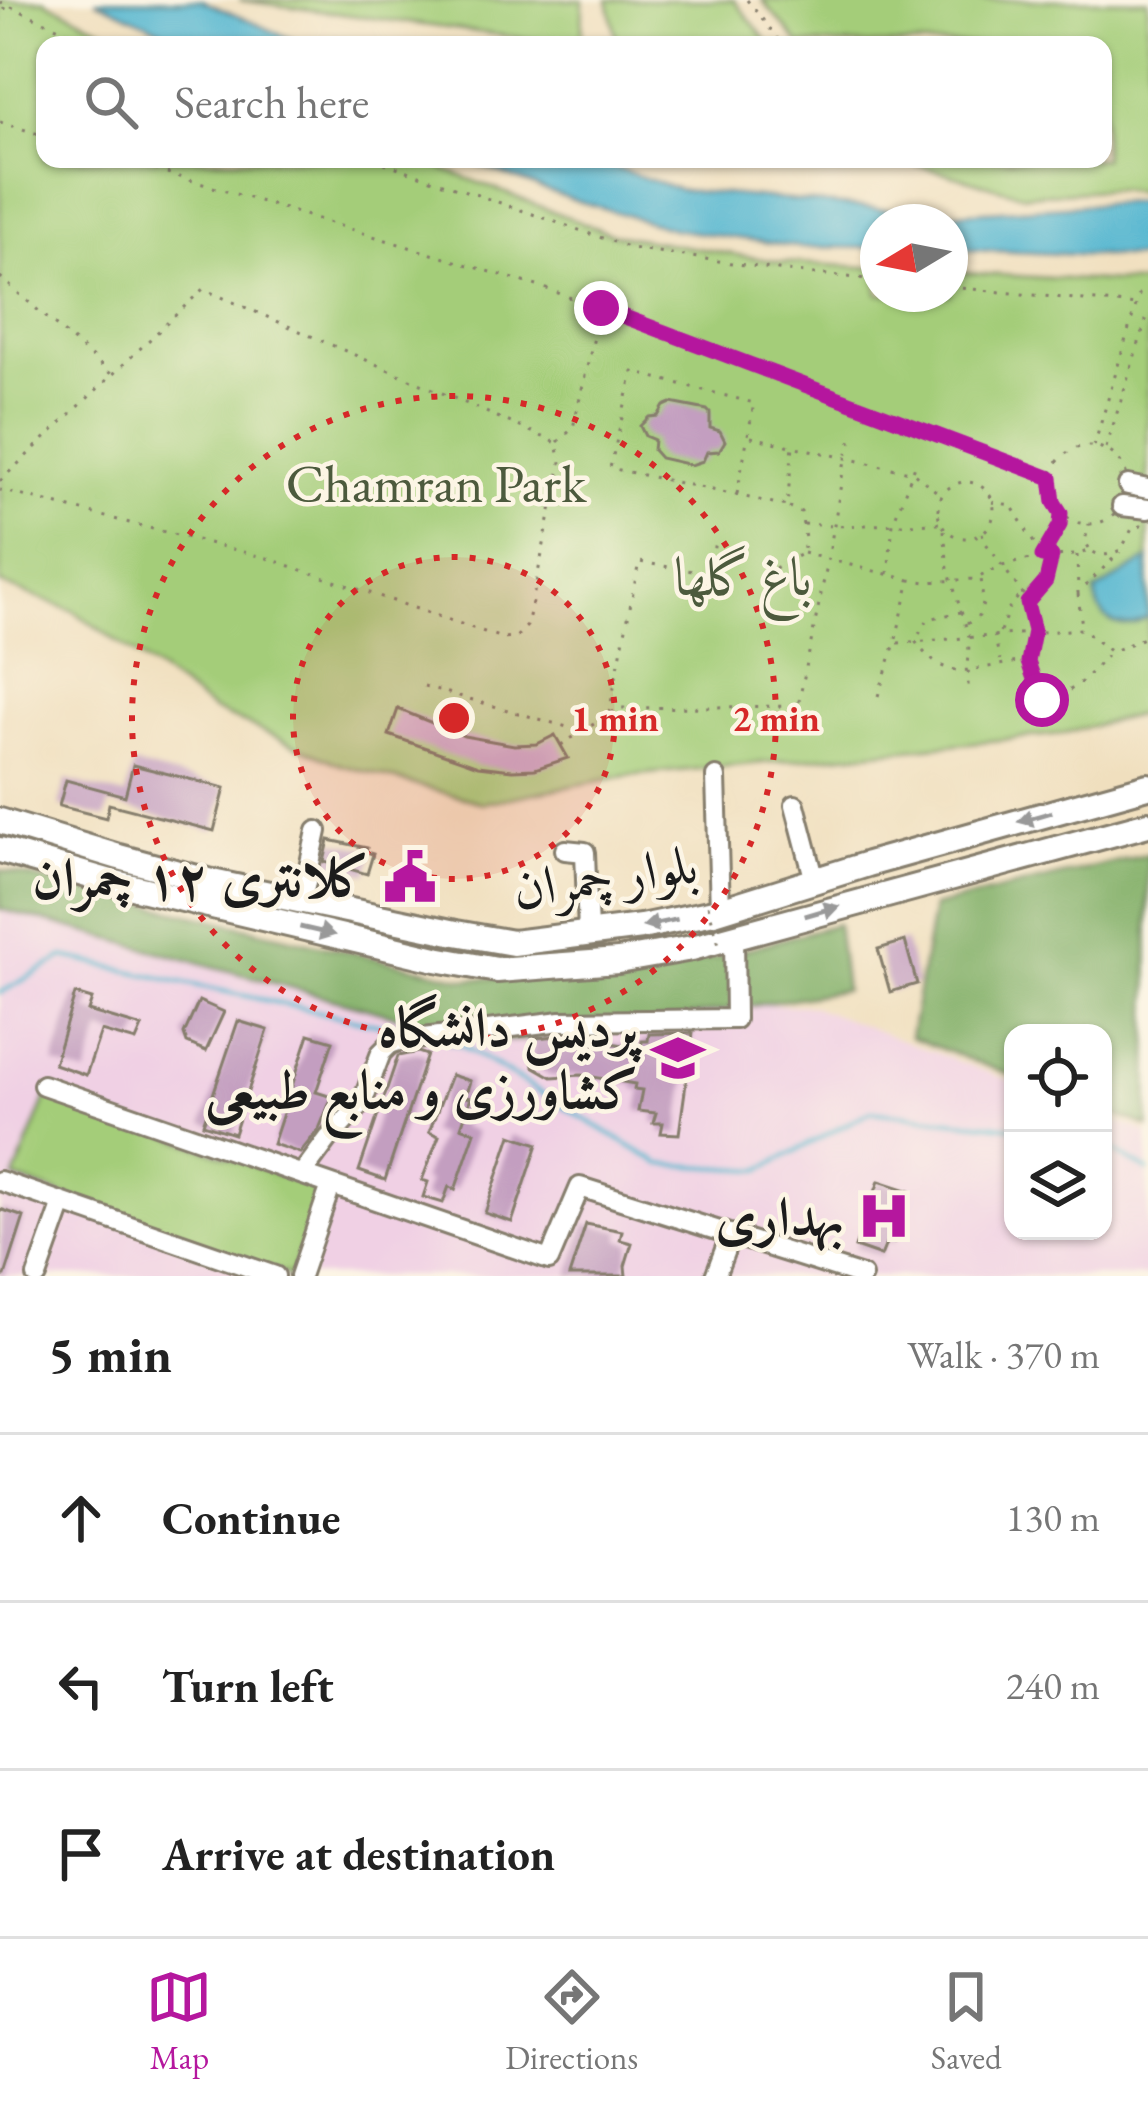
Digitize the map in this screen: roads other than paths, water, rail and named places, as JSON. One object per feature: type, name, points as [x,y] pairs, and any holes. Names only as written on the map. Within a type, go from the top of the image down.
[{"type":"main road","name":"بلوار چمران","points":[[0,821],[166,870],[513,943],[641,927],[1148,786]]},
{"type":"main road","name":"بلوار چمران","points":[[0,850],[155,892],[497,970],[618,961],[727,942],[1148,824]]},
{"type":"street","points":[[1122,506],[1148,508]]},
{"type":"street","points":[[714,907],[716,778]]},
{"type":"street","points":[[795,806],[815,881]]},
{"type":"street","points":[[302,900],[317,831]]},
{"type":"street","points":[[565,850],[585,852],[588,933]]},
{"type":"street","points":[[302,1174],[362,1103],[381,1053],[390,1044],[561,1021],[736,1019],[727,942]]},
{"type":"street","points":[[43,1085],[302,1174],[546,1268],[580,1186],[862,1276]]},
{"type":"street","points":[[0,1181],[275,1276]]},
{"type":"street","points":[[300,1276],[332,1185]]},
{"type":"street","points":[[37,1276],[63,1203]]},
{"type":"street","points":[[715,1276],[730,1234]]},
{"type":"water","points":[[95,0],[201,0],[284,36],[174,36]]},
{"type":"water","points":[[486,168],[616,168],[681,190],[860,207],[860,248],[798,247],[673,229]]},
{"type":"water","points":[[1148,201],[1148,258],[968,250],[968,212]]},
{"type":"water","points":[[1148,559],[1148,617],[1129,625],[1113,622],[1101,611],[1095,592]]},
{"type":"waterway","points":[[0,993],[64,957],[409,1031]]},
{"type":"waterway","points":[[449,1042],[660,1164],[760,1170],[871,1111],[1004,1126]]},
{"type":"waterway","points":[[1112,1149],[1148,1171]]},
{"type":"place","name":"کلانتری ۱۲ چمران","points":[[410,877]]},
{"type":"place","name":"پردیس دانشگاه کشاورزی و منابع طبیعی","points":[[678,1058]]},
{"type":"place","name":"بهداری","points":[[884,1216]]},
{"type":"park label","name":"Chamran Park","points":[[436,483]]},
{"type":"park label","name":"باغ گلها","points":[[743,576]]}]
